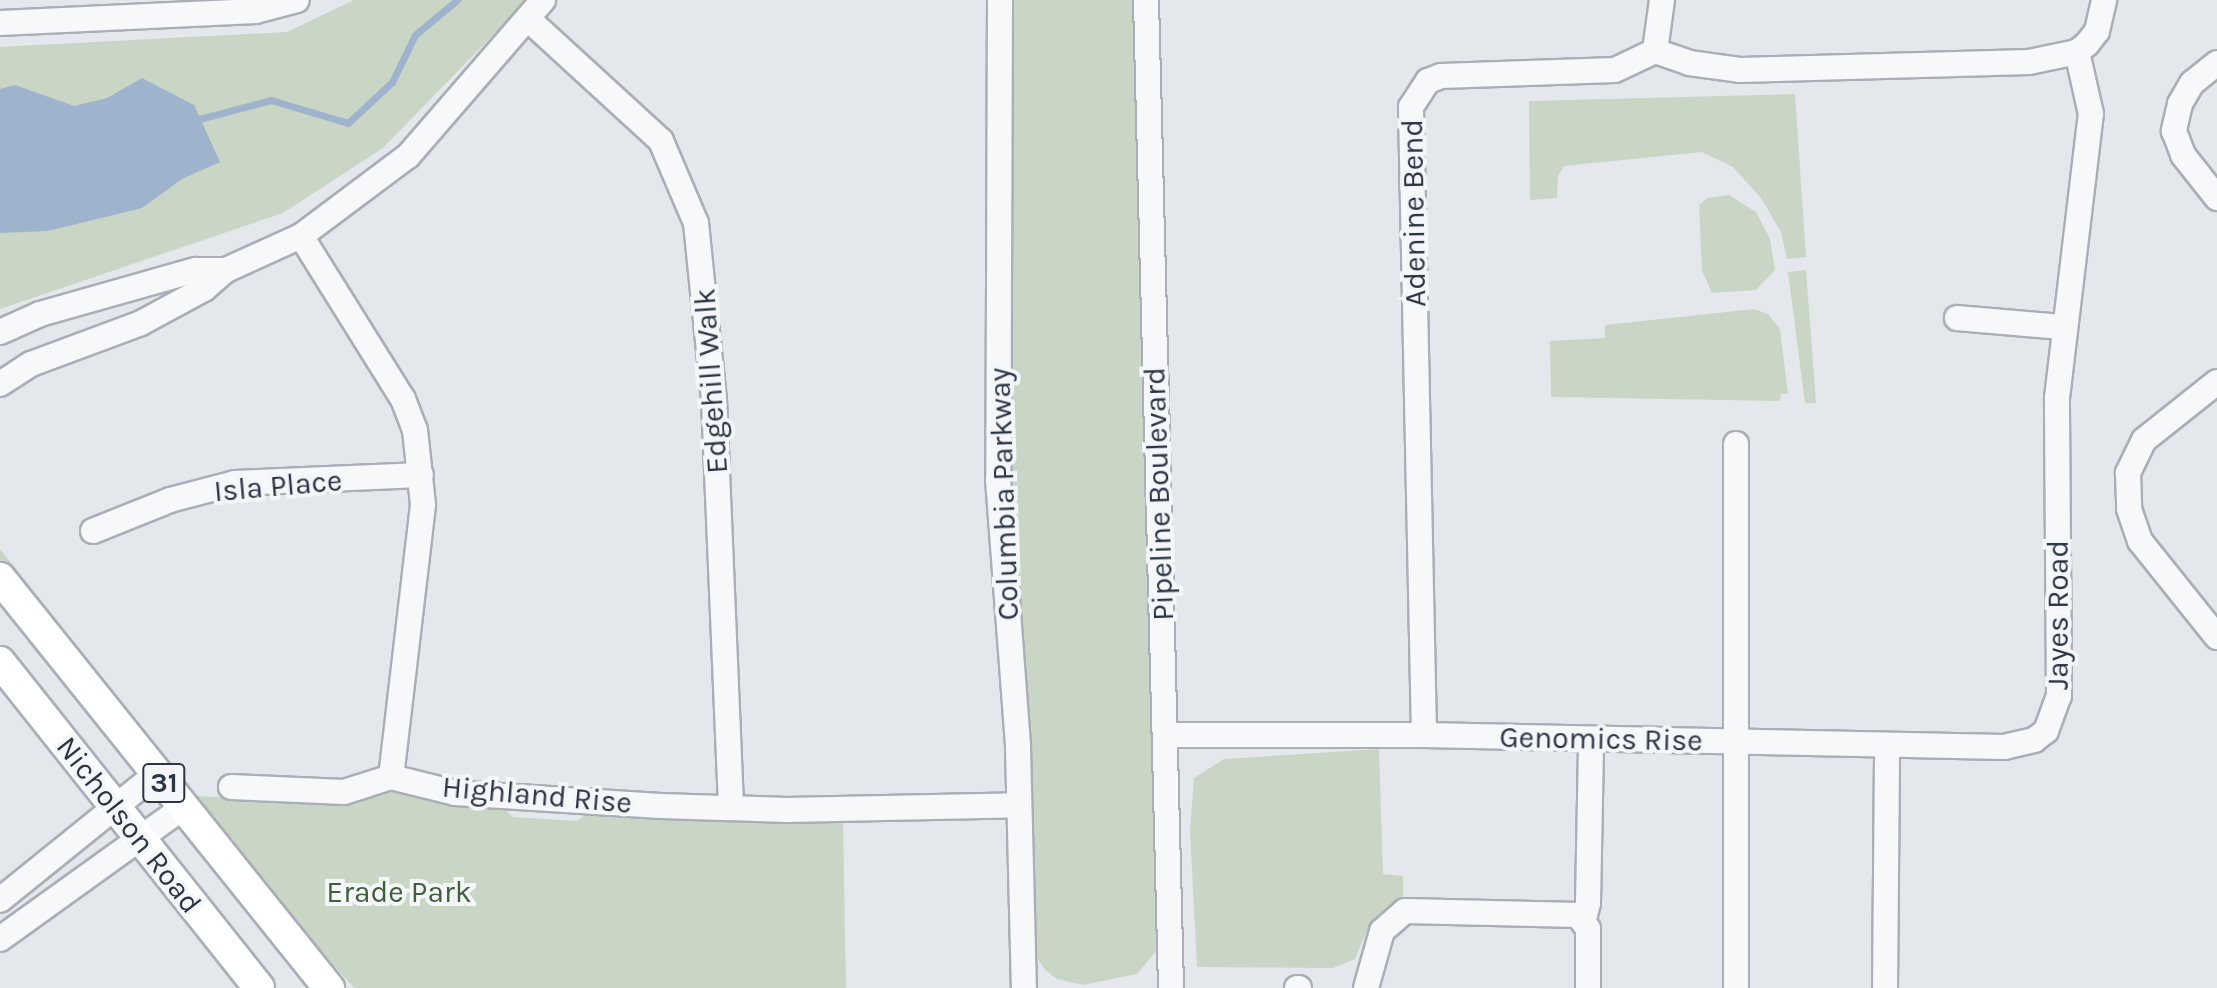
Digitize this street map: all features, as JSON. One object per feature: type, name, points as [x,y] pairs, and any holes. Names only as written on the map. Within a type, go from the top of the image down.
[{"type":"main road","name":"Nicholson Road","points":[[0,578],[329,988]]},
{"type":"main road","name":"Nicholson Road","points":[[0,662],[259,988]]},
{"type":"street","points":[[0,23],[100,9],[256,11],[297,0]]},
{"type":"street","points":[[0,384],[31,364],[141,323],[204,289],[226,270],[301,236],[408,156],[543,0]]},
{"type":"street","name":"Columbia Parkway","points":[[1000,0],[998,479],[1019,805],[1024,988]]},
{"type":"street","name":"Pipeline Boulevard","points":[[1146,0],[1171,988]]},
{"type":"street","points":[[1662,0],[1655,51],[1713,68],[1740,70],[2029,62],[2077,52],[2097,31],[2104,0]]},
{"type":"street","name":"Edgehill Walk","points":[[528,19],[661,141],[696,223],[709,309],[731,808]]},
{"type":"street","name":"Adenine Bend","points":[[1424,735],[1411,107],[1428,81],[1441,76],[1615,70],[1655,51]]},
{"type":"street","name":"Jayes Road","points":[[1738,742],[2021,745],[2046,731],[2057,708],[2057,398],[2062,327],[2091,114],[2077,52]]},
{"type":"street","points":[[2217,63],[2192,83],[2180,104],[2174,131],[2183,155],[2217,198]]},
{"type":"street","points":[[231,787],[344,792],[391,777],[420,543],[421,475],[415,430],[403,399],[301,236]]},
{"type":"street","points":[[0,332],[40,314],[196,270],[226,270]]},
{"type":"street","points":[[1957,318],[2062,327]]},
{"type":"street","points":[[2217,382],[2144,440],[2128,473],[2129,509],[2140,541],[2217,637]]},
{"type":"street","name":"Genomics Rise","points":[[1166,735],[1424,735],[1738,742],[1736,444]]},
{"type":"street","name":"Isla Place","points":[[93,531],[170,500],[235,483],[421,475]]},
{"type":"street","points":[[1588,988],[1584,919],[1588,903],[1591,740]]},
{"type":"street","points":[[1736,988],[1738,742]]},
{"type":"street","points":[[1885,988],[1887,745]]},
{"type":"street","points":[[0,900],[156,774]]},
{"type":"street","name":"Highland Rise","points":[[391,777],[455,793],[731,808],[1019,805]]},
{"type":"street","points":[[0,939],[182,808]]},
{"type":"street","points":[[1366,988],[1382,931],[1405,911],[1570,912],[1584,919]]},
{"type":"green space","points":[[354,0],[527,0],[383,148],[283,213],[0,309],[0,47],[287,32]]},
{"type":"green space","points":[[1011,0],[1135,0],[1160,928],[1156,951],[1137,974],[1083,985],[1057,979],[1045,970],[1036,956],[1034,934],[1028,735],[1009,460]]},
{"type":"green space","points":[[1795,94],[1806,257],[1787,259],[1781,232],[1761,198],[1733,167],[1702,152],[1564,166],[1558,176],[1557,198],[1530,200],[1529,101]]},
{"type":"green space","points":[[1729,195],[1756,212],[1770,239],[1775,270],[1756,290],[1712,293],[1702,271],[1699,205],[1707,198]]},
{"type":"green space","points":[[1806,270],[1816,403],[1805,403],[1788,272]]},
{"type":"green space","points":[[1754,309],[1768,314],[1780,329],[1788,394],[1781,394],[1780,401],[1551,397],[1550,341],[1605,338],[1605,325]]},
{"type":"green space","name":"Erade Park","points":[[0,549],[197,796],[347,804],[396,791],[433,802],[502,807],[513,817],[576,821],[588,814],[843,822],[846,988],[354,988],[184,796],[0,563]]},
{"type":"green space","points":[[1379,749],[1383,874],[1403,876],[1403,900],[1369,926],[1355,959],[1333,968],[1197,967],[1190,830],[1194,778],[1224,759]]},
{"type":"water","points":[[142,78],[194,105],[220,162],[182,179],[142,208],[48,231],[0,233],[0,89],[15,85],[74,106],[107,98]]},
{"type":"waterway","points":[[199,119],[271,100],[348,123],[392,82],[415,35],[457,0]]}]
